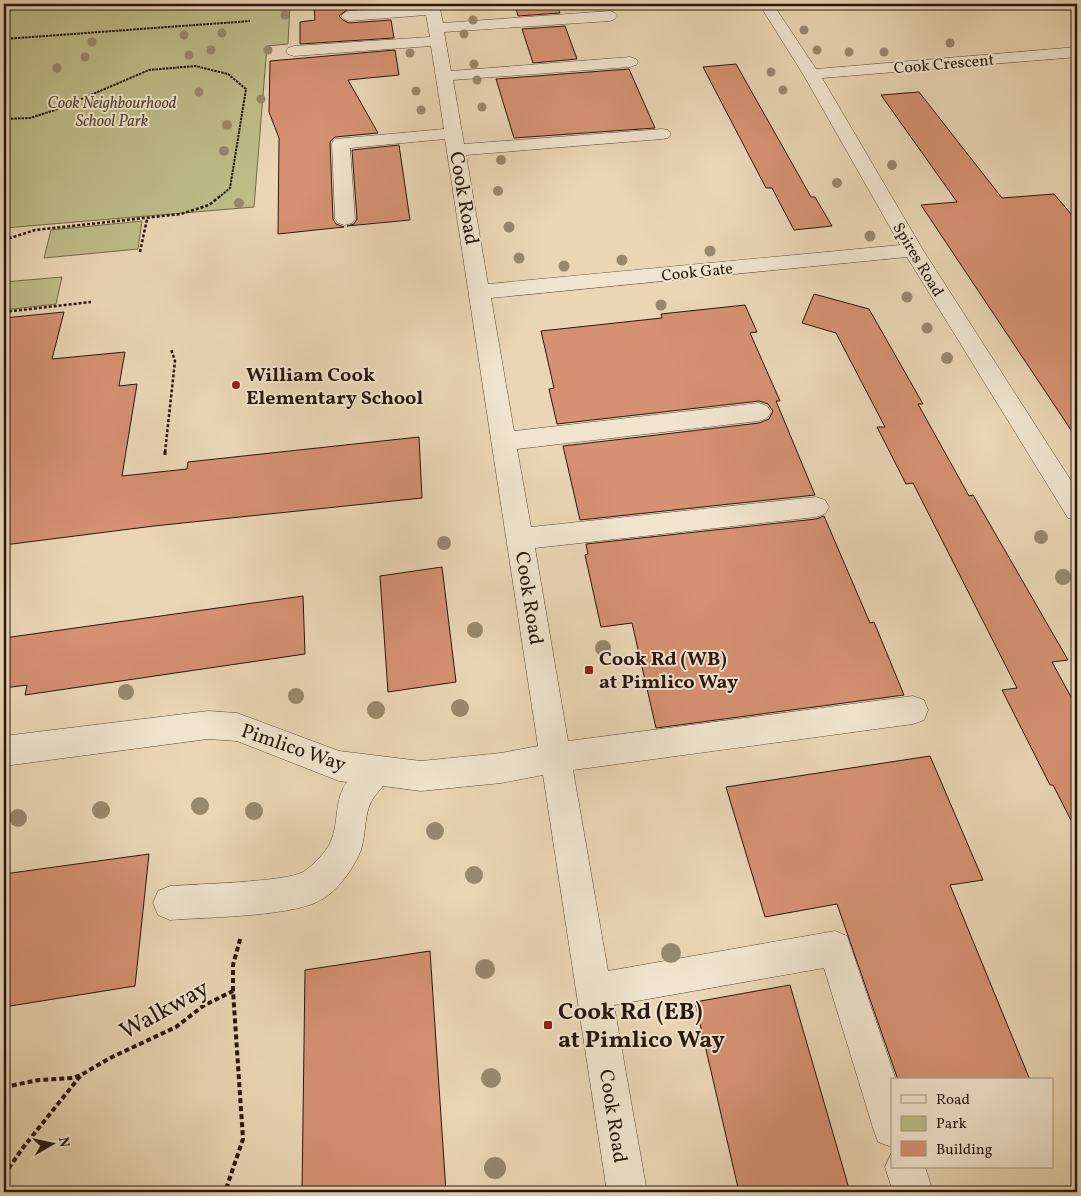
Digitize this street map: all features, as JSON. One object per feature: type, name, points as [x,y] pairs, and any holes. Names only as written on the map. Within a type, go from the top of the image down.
[{"type":"street","name":"Spires Road","points":[[766,4],[811,74],[913,250],[1071,488],[1077,511]]},
{"type":"street","points":[[349,16],[433,7]]},
{"type":"street","name":"Cook Road","points":[[433,7],[627,1192]]},
{"type":"street","points":[[294,51],[610,16]]},
{"type":"street","name":"Cook Crescent","points":[[811,74],[1077,52]]},
{"type":"street","points":[[444,76],[630,62]]},
{"type":"street","points":[[345,219],[341,143],[455,142],[662,134]]},
{"type":"street","name":"Cook Gate","points":[[480,292],[913,250]]},
{"type":"street","points":[[505,440],[759,412]]},
{"type":"street","points":[[521,539],[816,507]]},
{"type":"street","name":"Pimlico Way","points":[[4,751],[208,724],[237,726],[339,766],[421,776],[501,768],[555,758],[913,710]]},
{"type":"street","points":[[170,903],[279,894],[310,888],[330,871],[346,847],[356,796],[375,771]]},
{"type":"street","points":[[594,991],[835,948],[891,1125]]},
{"type":"street","points":[[905,1168],[913,1192]]},
{"type":"path","points":[[4,39],[250,21]]},
{"type":"path","points":[[4,119],[30,118],[58,109],[149,70],[195,66],[228,74],[246,88],[230,188],[209,205],[181,214],[35,230],[4,240]]},
{"type":"path","points":[[140,252],[147,218]]},
{"type":"path","points":[[4,312],[91,302]]},
{"type":"path","points":[[165,455],[176,362],[171,349]]},
{"type":"path","points":[[232,991],[233,965],[240,937],[279,894]]},
{"type":"path","name":"Walkway","points":[[4,1087],[39,1080],[73,1078],[110,1058],[176,1027],[203,1006],[232,991],[237,1036],[243,1139],[225,1192]]},
{"type":"path","points":[[4,1175],[81,1074]]},
{"type":"green space","name":"Cook Neighbourhood School Park","points":[[4,4],[290,4],[288,44],[267,46],[254,207],[4,228]]},
{"type":"green space","points":[[142,221],[138,249],[44,258],[51,230]]},
{"type":"green space","points":[[62,277],[56,304],[4,310],[4,282]]},
{"type":"building","points":[[314,4],[389,4],[389,6],[348,9],[339,16],[349,23],[391,20],[394,38],[300,44],[300,22],[315,20]]},
{"type":"building","points":[[515,4],[556,4],[560,13],[518,16]]},
{"type":"building","points":[[565,26],[577,59],[533,63],[522,29]]},
{"type":"building","points":[[395,50],[399,75],[348,80],[378,133],[335,137],[330,142],[333,219],[336,224],[344,227],[278,234],[279,138],[269,112],[270,61]]},
{"type":"building","points":[[736,64],[811,197],[815,197],[832,226],[794,230],[772,188],[766,188],[703,67]]},
{"type":"building","points":[[629,69],[655,128],[514,138],[496,79]]},
{"type":"building","points":[[919,92],[1002,198],[1054,194],[1077,221],[1077,439],[921,205],[957,202],[881,95]]},
{"type":"building","points":[[399,145],[410,220],[347,226],[354,224],[357,219],[352,150]]},
{"type":"building","points":[[814,294],[869,309],[923,404],[918,404],[969,496],[973,495],[1068,660],[1052,662],[1077,708],[1077,832],[1053,785],[1050,785],[1002,690],[1017,688],[913,483],[906,484],[877,427],[885,427],[836,333],[802,323]]},
{"type":"building","points":[[745,305],[757,332],[750,333],[780,401],[776,401],[815,495],[580,520],[563,446],[759,423],[769,419],[773,411],[768,404],[759,401],[557,424],[549,389],[554,388],[541,331],[662,318],[661,314]]},
{"type":"building","points":[[64,312],[52,359],[125,352],[119,386],[137,384],[122,476],[187,469],[188,462],[419,437],[422,498],[154,526],[4,545],[4,318]]},
{"type":"building","points":[[824,516],[870,623],[874,622],[904,695],[656,728],[632,623],[601,627],[585,555],[588,554],[586,544],[816,519]]},
{"type":"building","points":[[442,567],[456,682],[388,692],[380,576]]},
{"type":"building","points":[[303,596],[305,654],[25,695],[27,685],[4,688],[4,638]]},
{"type":"building","points":[[930,756],[983,880],[950,885],[1029,1078],[897,1078],[837,904],[765,917],[726,787]]},
{"type":"building","points":[[149,854],[135,986],[4,1007],[4,874]]},
{"type":"building","points":[[430,951],[446,1192],[302,1192],[305,970]]},
{"type":"building","points":[[790,985],[850,1192],[739,1192],[695,1002]]},
{"type":"place","name":"William Cook Elementary School","points":[[236,385]]},
{"type":"place","name":"Cook Rd (WB) at Pimlico Way","points":[[589,670]]},
{"type":"place","name":"Cook Rd (EB) at Pimlico Way","points":[[548,1025]]}]
